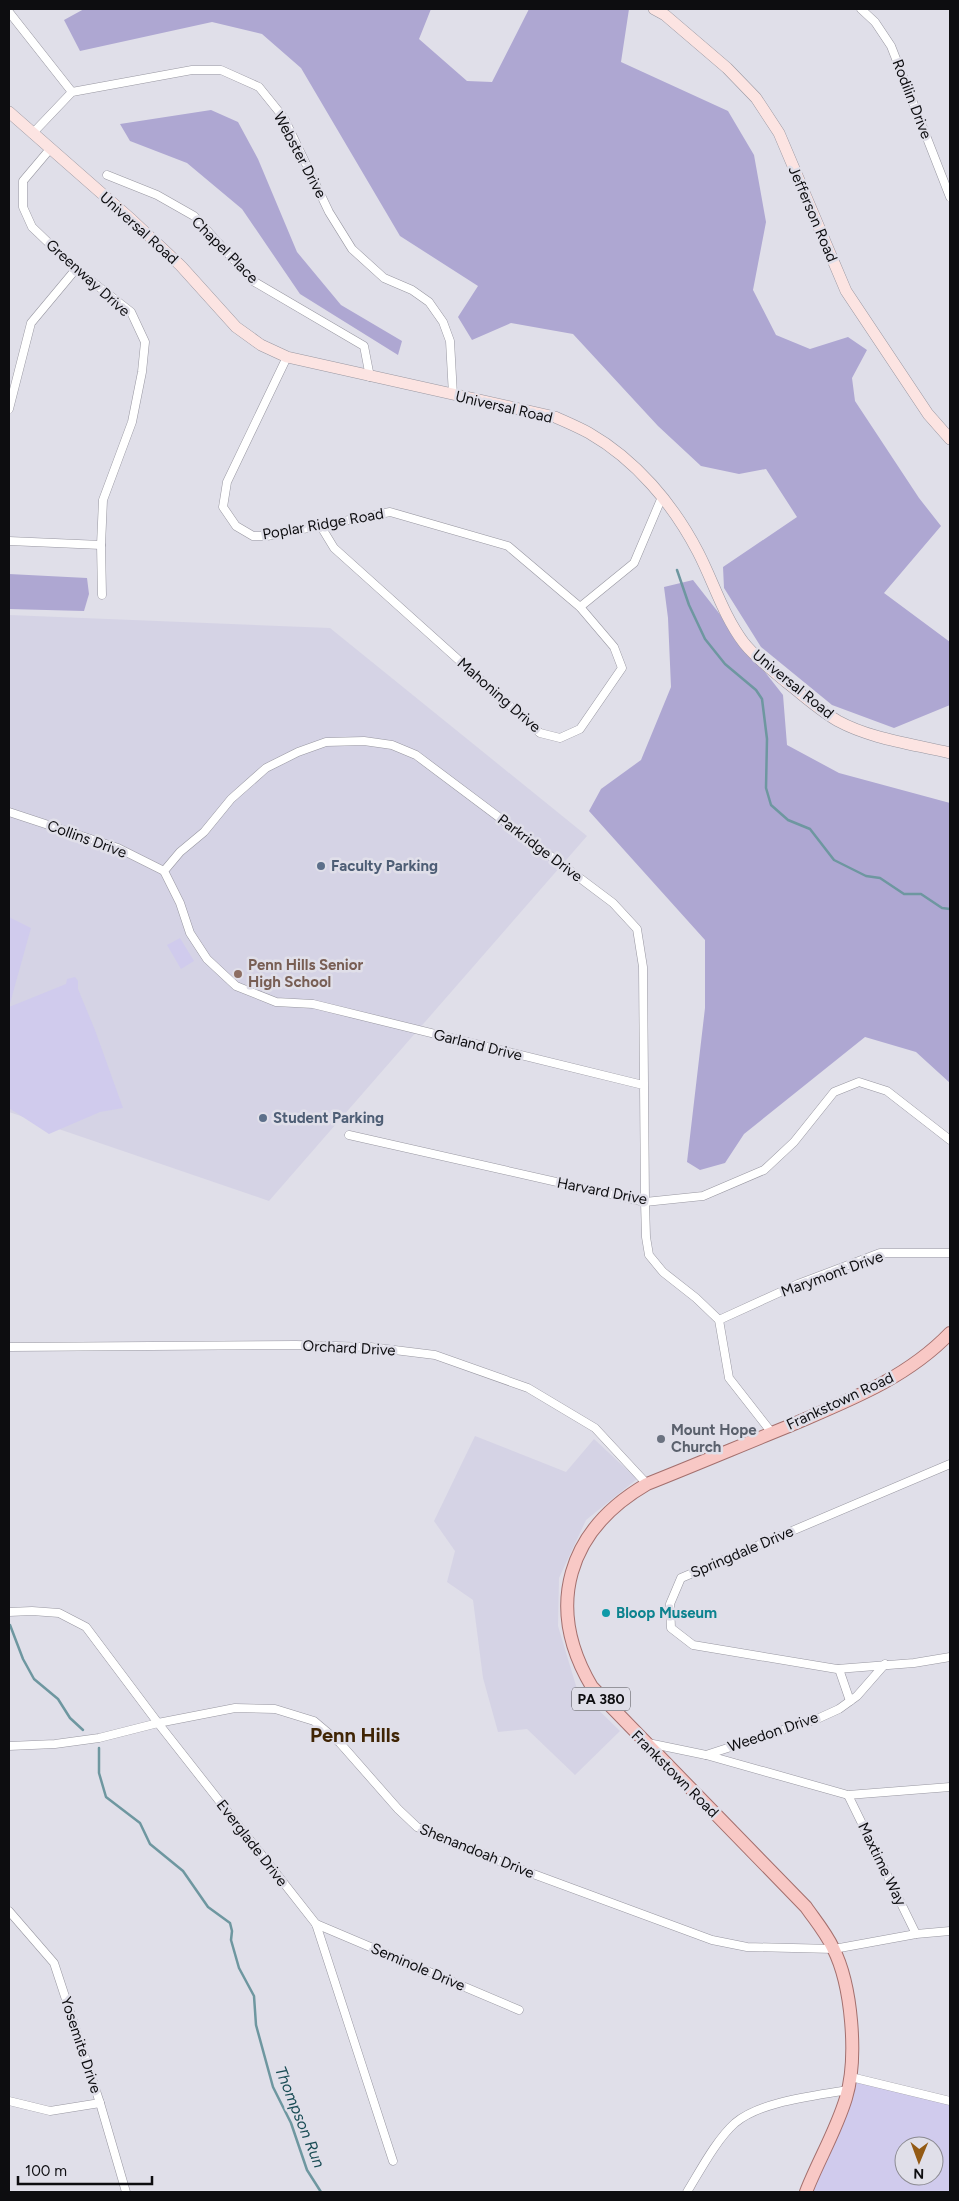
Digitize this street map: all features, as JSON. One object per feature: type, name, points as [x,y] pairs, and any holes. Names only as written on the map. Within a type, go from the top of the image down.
[{"type":"main road","name":"Frankstown Road","points":[[806,2192],[840,2116],[851,2077],[852,2041],[850,2015],[840,1966],[834,1949],[806,1907],[601,1699],[584,1674],[572,1647],[567,1608],[571,1573],[580,1550],[588,1537],[612,1508],[648,1484],[879,1386],[915,1363],[950,1333]]},
{"type":"street","name":"Jefferson Road","points":[[654,9],[666,12],[727,68],[756,98],[779,133],[846,291],[928,414],[950,439]]},
{"type":"street","name":"Rodilin Drive","points":[[861,9],[875,22],[891,46],[950,197]]},
{"type":"street","points":[[9,12],[72,92],[32,134]]},
{"type":"street","name":"Webster Drive","points":[[72,92],[192,70],[221,70],[259,87],[284,118],[329,212],[352,249],[384,278],[412,290],[429,302],[443,322],[450,341],[453,395]]},
{"type":"street","name":"Universal Road","points":[[9,112],[50,150],[132,220],[180,266],[236,327],[261,345],[287,357],[555,417],[588,432],[613,448],[662,497],[679,519],[698,552],[733,627],[746,645],[763,662],[820,709],[838,721],[882,737],[950,753]]},
{"type":"street","name":"Greenway Drive","points":[[50,150],[22,181],[23,207],[32,227],[76,269],[131,312],[145,342],[142,372],[132,422],[103,500],[100,545],[102,595]]},
{"type":"street","name":"Chapel Place","points":[[107,175],[157,195],[194,216],[253,281],[364,346],[370,377]]},
{"type":"street","points":[[9,409],[31,322],[76,269]]},
{"type":"street","name":"Poplar Ridge Road","points":[[287,357],[227,482],[223,507],[236,526],[253,536],[268,536],[320,524],[390,512],[508,546],[580,607]]},
{"type":"street","points":[[580,607],[634,563],[662,497]]},
{"type":"street","name":"Mahoning Drive","points":[[320,524],[334,548],[540,733],[560,738],[580,729],[622,668],[614,647],[580,607]]},
{"type":"street","points":[[9,541],[100,545]]},
{"type":"street","name":"Parkridge Drive","points":[[164,871],[180,852],[204,832],[237,794],[266,768],[298,752],[326,742],[364,741],[392,745],[416,755],[612,903],[637,929],[643,967],[645,1202],[646,1237],[649,1255],[662,1272],[696,1298],[719,1320]]},
{"type":"street","name":"Collins Drive","points":[[9,812],[118,848],[164,871]]},
{"type":"street","name":"Garland Drive","points":[[164,871],[180,903],[190,933],[207,959],[236,986],[276,1002],[313,1004],[643,1086]]},
{"type":"street","name":"Harvard Drive","points":[[349,1135],[645,1202],[703,1196],[764,1170],[794,1142],[834,1092],[859,1082],[887,1091],[950,1140]]},
{"type":"street","name":"Marymont Drive","points":[[719,1320],[798,1284],[880,1253],[950,1253]]},
{"type":"street","points":[[719,1320],[729,1378],[772,1433]]},
{"type":"street","name":"Orchard Drive","points":[[9,1347],[296,1345],[370,1347],[435,1355],[528,1388],[595,1428],[648,1484]]},
{"type":"street","name":"Springdale Drive","points":[[950,1464],[681,1578],[670,1604],[671,1628],[693,1645],[839,1669],[914,1663],[950,1657]]},
{"type":"street","name":"Everglade Drive","points":[[9,1612],[59,1613],[86,1627],[158,1723],[316,1924],[393,2161]]},
{"type":"street","name":"Weedon Drive","points":[[644,1742],[706,1755],[817,1719],[838,1709],[857,1696],[885,1664]]},
{"type":"street","points":[[839,1669],[850,1700]]},
{"type":"street","name":"Shenandoah Drive","points":[[9,1746],[55,1744],[99,1738],[158,1723],[235,1708],[275,1709],[314,1721],[340,1743],[398,1809],[417,1827],[509,1865],[712,1940],[747,1947],[834,1949],[916,1934],[950,1931]]},
{"type":"street","points":[[706,1755],[848,1795],[950,1787]]},
{"type":"street","name":"Maxtime Way","points":[[848,1795],[916,1934]]},
{"type":"street","name":"Yosemite Drive","points":[[9,1911],[54,1963],[100,2104],[126,2192]]},
{"type":"street","name":"Seminole Drive","points":[[316,1924],[519,2010]]},
{"type":"street","points":[[851,2077],[950,2101]]},
{"type":"street","points":[[687,2192],[722,2138],[735,2124],[748,2115],[783,2102],[848,2090]]},
{"type":"street","points":[[9,2101],[50,2111],[100,2104]]},
{"type":"shaded area","points":[[84,9],[431,9],[419,39],[467,81],[492,82],[529,9],[629,9],[621,62],[728,111],[754,155],[766,222],[753,290],[776,335],[810,349],[848,337],[867,350],[852,378],[855,401],[919,498],[941,526],[884,593],[950,642],[950,705],[894,728],[832,705],[761,647],[724,588],[723,567],[797,517],[766,469],[739,474],[701,466],[658,426],[573,334],[511,323],[472,340],[458,317],[478,286],[400,236],[301,68],[262,34],[212,22],[80,51],[64,20]]},
{"type":"shaded area","points":[[211,110],[238,122],[258,159],[297,252],[341,305],[402,341],[398,355],[300,294],[242,209],[187,163],[130,141],[120,124]]},
{"type":"shaded area","points":[[9,574],[87,578],[89,594],[84,611],[9,609]]},
{"type":"shaded area","points":[[693,580],[783,695],[787,745],[839,773],[950,803],[950,1083],[916,1052],[865,1037],[744,1134],[725,1163],[700,1170],[687,1162],[705,1008],[705,940],[589,811],[601,789],[641,760],[671,687],[668,618],[664,587]]},
{"type":"shaded area","name":"Penn Hills Senior High School","points":[[9,615],[330,628],[587,836],[269,1201],[9,1112]]},
{"type":"shaded area","points":[[9,917],[31,928],[9,1007]]},
{"type":"shaded area","points":[[180,938],[194,961],[181,969],[167,945]]},
{"type":"shaded area","points":[[75,977],[123,1108],[100,1112],[49,1134],[9,1108],[9,1007],[66,984],[67,979]]},
{"type":"shaded area","points":[[475,1436],[566,1472],[594,1439],[637,1479],[586,1520],[559,1578],[558,1626],[577,1689],[620,1731],[575,1775],[527,1729],[498,1732],[483,1678],[473,1600],[447,1582],[455,1551],[434,1521]]},
{"type":"shaded area","points":[[851,2077],[950,2101],[950,2192],[806,2192]]},
{"type":"waterway","points":[[677,570],[689,605],[705,639],[725,664],[756,690],[762,699],[767,739],[766,788],[771,805],[788,820],[810,829],[834,860],[866,876],[880,878],[904,894],[921,894],[942,908],[950,909]]},
{"type":"waterway","name":"Thompson Run","points":[[10,1625],[23,1659],[34,1679],[58,1699],[70,1718],[83,1730]]},
{"type":"waterway","name":"Thompson Run","points":[[99,1748],[99,1773],[106,1797],[140,1823],[150,1844],[183,1871],[208,1907],[230,1923],[232,1931],[231,1940],[239,1968],[254,1996],[256,2025],[273,2087],[291,2123],[307,2170],[321,2192]]},
{"type":"place","name":"Faculty Parking","points":[[321,866]]},
{"type":"place","name":"Penn Hills Senior High School","points":[[238,974]]},
{"type":"place","name":"Student Parking","points":[[263,1118]]},
{"type":"place","name":"Mount Hope Church","points":[[661,1439]]},
{"type":"place","name":"Bloop Museum","points":[[606,1613]]},
{"type":"district","name":"Penn Hills","points":[[355,1735]]}]
